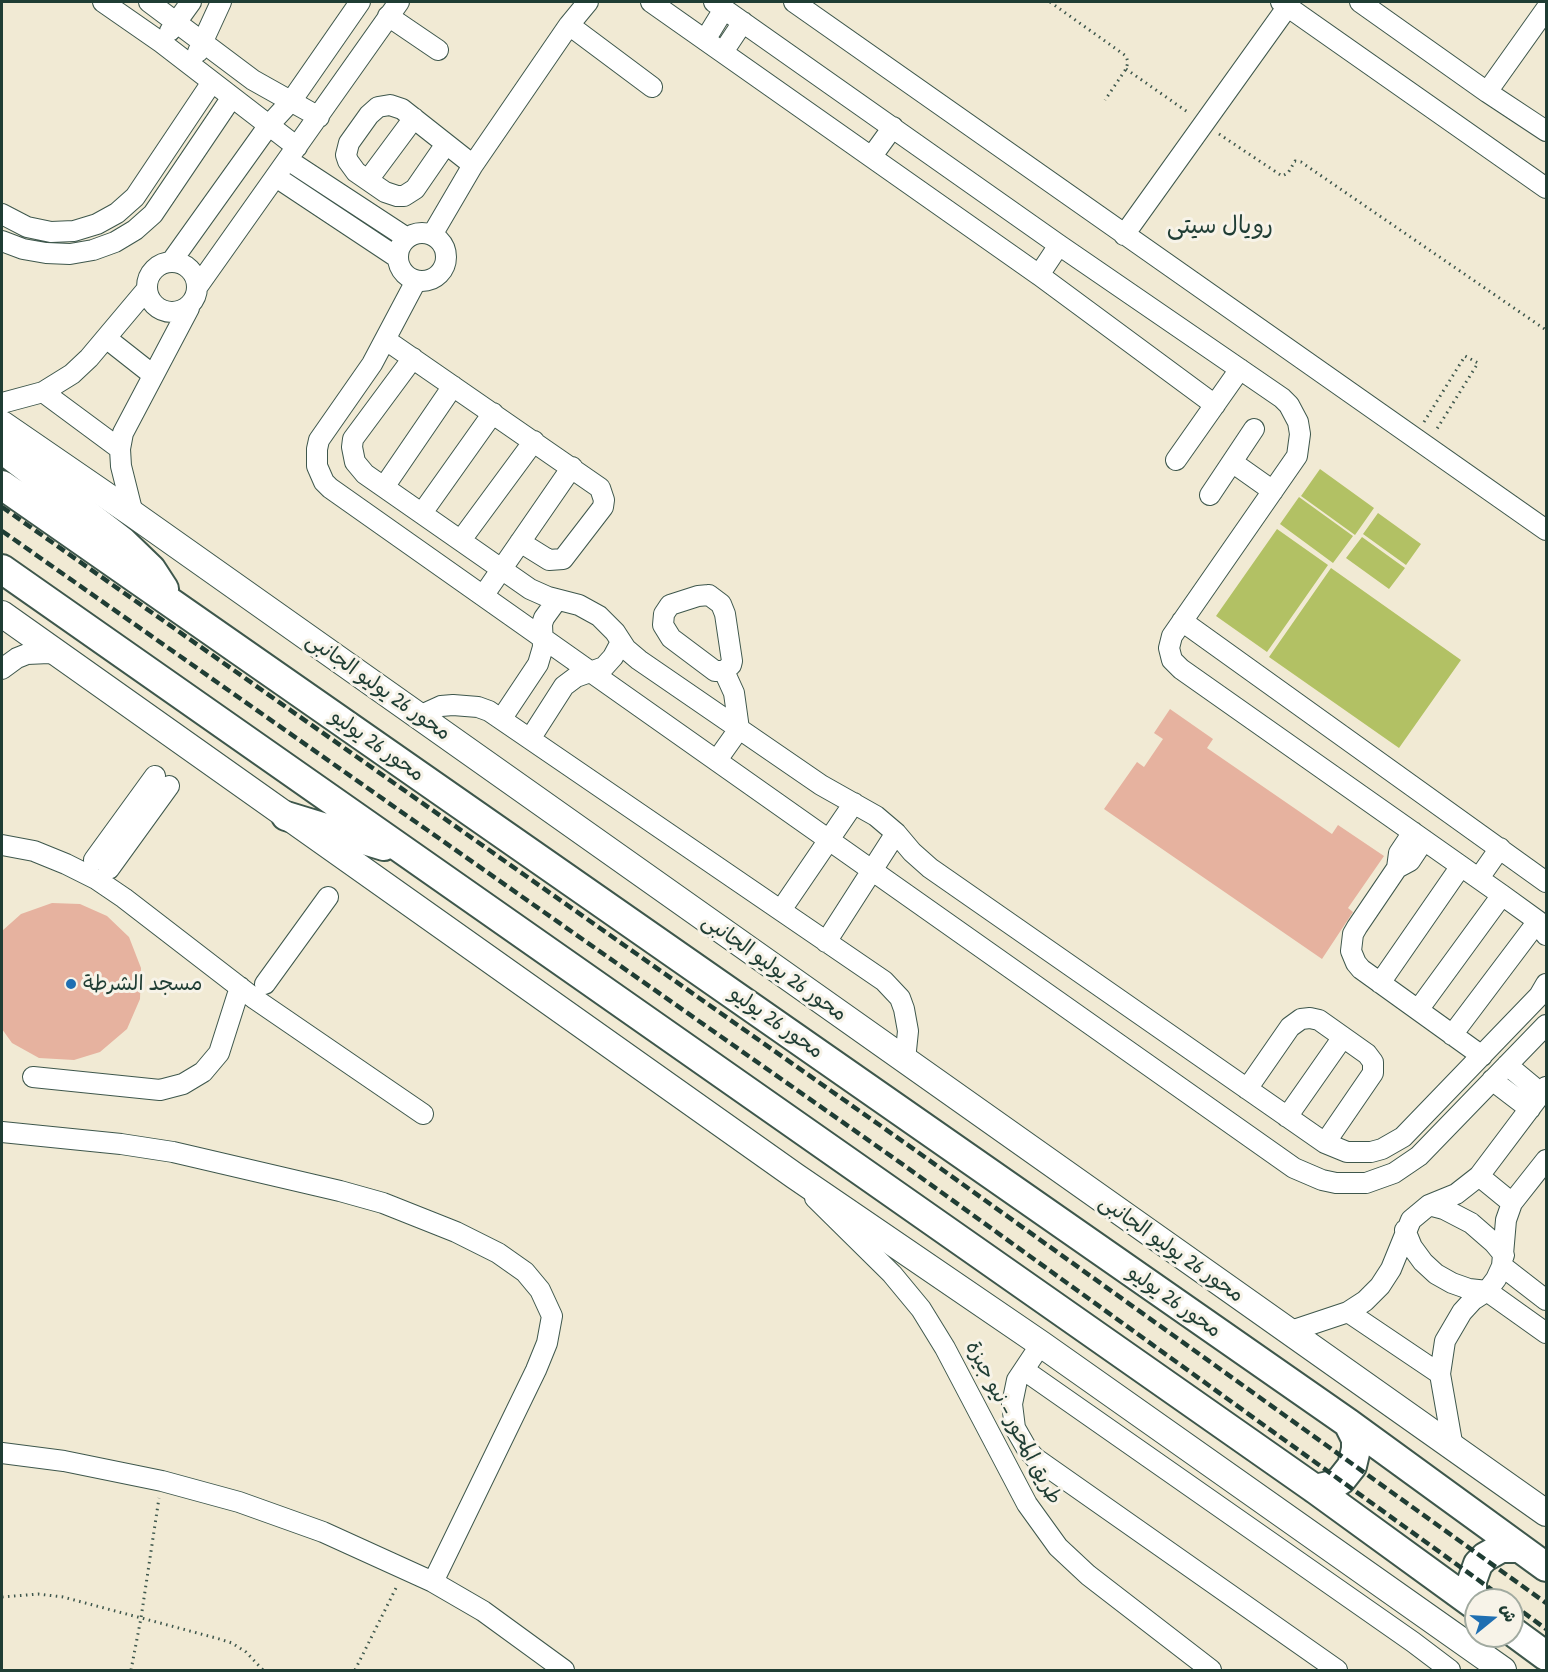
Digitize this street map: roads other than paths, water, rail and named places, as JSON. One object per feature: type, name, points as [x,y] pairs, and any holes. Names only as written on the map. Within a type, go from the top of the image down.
[{"type":"highway","points":[[2,449],[137,554],[151,569],[172,604]]},
{"type":"highway","name":"محور 26 يوليو","points":[[2,485],[1348,1423],[1546,1567]]},
{"type":"highway","points":[[2,569],[1316,1489],[1464,1596]]},
{"type":"highway","points":[[286,816],[410,854]]},
{"type":"highway","points":[[1316,1489],[1333,1485],[1347,1474],[1352,1466],[1356,1439],[1348,1423]]},
{"type":"highway","points":[[1472,1588],[1472,1581],[1479,1564],[1485,1557],[1501,1548],[1520,1548]]},
{"type":"highway","points":[[1524,1640],[1546,1656]]},
{"type":"main road","name":"محور 26 يوليو الجانبى","points":[[2,424],[134,514],[1546,1513]]},
{"type":"main road","points":[[2,614],[795,1176],[1041,1344],[1503,1671]]},
{"type":"street","points":[[103,2],[162,43],[269,125],[293,153],[407,238]]},
{"type":"street","points":[[149,2],[253,80],[319,117]]},
{"type":"street","points":[[162,43],[191,2]]},
{"type":"street","points":[[191,65],[221,2]]},
{"type":"street","points":[[171,262],[269,125],[292,100],[360,2]]},
{"type":"street","points":[[432,235],[473,165],[569,25],[588,2]]},
{"type":"street","points":[[651,2],[1039,275],[1215,405]]},
{"type":"street","points":[[794,2],[1546,530]]},
{"type":"street","points":[[1360,2],[1546,131]]},
{"type":"street","points":[[1124,234],[1285,4],[1546,188]]},
{"type":"street","points":[[705,40],[719,5],[1059,245],[1282,398],[1295,413],[1300,434],[1297,456],[1182,621],[1169,642],[1170,654],[1176,665],[1479,878],[1542,928],[1452,1035]]},
{"type":"street","points":[[134,514],[121,466],[120,449],[123,433],[194,302],[198,286],[394,9],[438,50]]},
{"type":"street","points":[[1487,92],[1546,9]]},
{"type":"street","points":[[723,52],[743,22]]},
{"type":"street","points":[[569,25],[652,87]]},
{"type":"street","points":[[2,214],[27,227],[51,232],[74,231],[97,224],[117,213],[135,197],[212,81]]},
{"type":"street","points":[[2,241],[46,254],[70,254],[93,250],[115,242],[135,230],[153,214],[232,97]]},
{"type":"street","points":[[446,144],[419,184],[404,196],[391,195],[368,180],[351,167],[346,155],[349,143],[369,115],[378,107],[390,105],[402,109],[473,165]]},
{"type":"street","points":[[368,180],[414,118]]},
{"type":"street","points":[[872,156],[893,127]]},
{"type":"street","points":[[276,177],[398,258]]},
{"type":"street","points":[[419,233],[432,235],[443,244],[447,258],[445,266],[442,272],[430,280],[416,281],[403,272],[398,258],[402,244],[407,238],[419,233]]},
{"type":"street","points":[[1039,275],[1059,245]]},
{"type":"street","points":[[189,308],[174,313],[159,309],[148,297],[148,280],[156,267],[171,262],[186,266],[196,278],[198,286]]},
{"type":"street","points":[[416,281],[386,340],[319,440],[317,466],[324,482],[1294,1168],[1322,1180],[1351,1184],[1380,1179],[1394,1173],[1419,1156],[1546,1025]]},
{"type":"street","points":[[2,403],[43,392],[72,374],[89,358],[147,289]]},
{"type":"street","points":[[106,338],[153,375]]},
{"type":"street","points":[[386,340],[600,488],[604,500],[599,513],[567,556],[559,561],[545,558],[520,542]]},
{"type":"street","points":[[413,358],[353,439],[355,462],[365,474],[539,594],[579,604],[589,609],[608,624],[621,642],[639,660],[816,782],[876,816],[930,868],[1325,1143],[1347,1152],[1359,1153],[1371,1152],[1393,1144],[1403,1137],[1539,996],[1546,984]]},
{"type":"street","points":[[1176,460],[1240,369]]},
{"type":"street","points":[[384,487],[453,386]]},
{"type":"street","points":[[43,392],[120,449]]},
{"type":"street","points":[[422,513],[493,413]]},
{"type":"street","points":[[1210,495],[1254,429]]},
{"type":"street","points":[[454,575],[467,545],[534,441]]},
{"type":"street","points":[[1232,462],[1273,491]]},
{"type":"street","points":[[483,596],[572,467]]},
{"type":"street","points":[[501,718],[538,664],[543,647],[544,618],[557,600]]},
{"type":"street","points":[[1182,621],[1546,882]]},
{"type":"street","points":[[530,739],[564,686],[576,677],[609,663],[621,642]]},
{"type":"street","points":[[2,669],[27,654],[49,653],[60,656]]},
{"type":"street","points":[[717,760],[739,729],[734,693],[724,671]]},
{"type":"street","points":[[419,716],[441,706],[466,705],[489,711],[884,981],[900,998],[907,1020],[905,1060]]},
{"type":"street","points":[[101,865],[162,781]]},
{"type":"street","points":[[781,910],[854,802]]},
{"type":"street","points":[[826,942],[896,833]]},
{"type":"street","points":[[1419,836],[1410,861],[1397,868],[1357,927],[1351,942],[1351,951],[1356,963],[1380,983],[1482,1056]]},
{"type":"street","points":[[2,845],[34,851],[96,879],[240,987],[423,1114]]},
{"type":"street","points":[[1479,878],[1500,848]]},
{"type":"street","points":[[1380,983],[1461,866]]},
{"type":"street","points":[[1418,1010],[1502,895]]},
{"type":"street","points":[[266,984],[328,897]]},
{"type":"street","points":[[33,1077],[160,1090],[183,1084],[203,1072],[219,1053],[240,987]]},
{"type":"street","points":[[1247,1089],[1290,1027],[1297,1021],[1305,1018],[1315,1019],[1343,1037],[1371,1057],[1373,1073],[1325,1143]]},
{"type":"street","points":[[1287,1117],[1343,1037]]},
{"type":"street","points":[[1507,1065],[1539,1097]]},
{"type":"street","points":[[1492,1080],[1539,1097]]},
{"type":"street","points":[[1288,1332],[1348,1312],[1365,1301],[1380,1286],[1395,1260],[1405,1230],[1419,1212],[1429,1205],[1456,1194],[1479,1176],[1539,1097]]},
{"type":"street","points":[[2,1132],[121,1144],[173,1152],[340,1191],[383,1203],[456,1232],[498,1253],[525,1272],[540,1290],[552,1316],[547,1343],[433,1582]]},
{"type":"street","points":[[1453,1448],[1440,1374],[1445,1341],[1452,1326],[1467,1306],[1487,1291],[1503,1261],[1503,1237],[1512,1203],[1546,1160]]},
{"type":"street","name":"طريق المحور - نيو جيزة","points":[[795,1176],[842,1227],[892,1274],[921,1309],[945,1348],[1027,1504],[1052,1539],[1088,1575],[1211,1671]]},
{"type":"street","points":[[1479,1176],[1512,1203]]},
{"type":"street","points":[[1429,1205],[1458,1215],[1489,1237],[1503,1261],[1546,1300]]},
{"type":"street","points":[[1405,1230],[1412,1247],[1436,1274],[1469,1289],[1487,1291],[1546,1333]]},
{"type":"street","points":[[1348,1312],[1440,1374]]},
{"type":"street","points":[[1041,1344],[1013,1392],[1012,1416],[1020,1439],[1035,1458],[1337,1671]]},
{"type":"street","points":[[1024,1370],[1403,1635],[1450,1671]]},
{"type":"street","points":[[2,1453],[64,1461],[162,1481],[239,1502],[302,1525],[433,1582],[483,1611],[564,1671]]},
{"type":"railway","points":[[2,507],[915,1150],[1546,1603]]},
{"type":"railway","points":[[2,531],[905,1166],[1489,1588]]},
{"type":"railway","points":[[1524,1613],[1546,1629]]},
{"type":"place","name":"مسجد الشرطة","points":[[71,984]]},
{"type":"district","name":"رويال سيتى","points":[[1220,227]]}]
